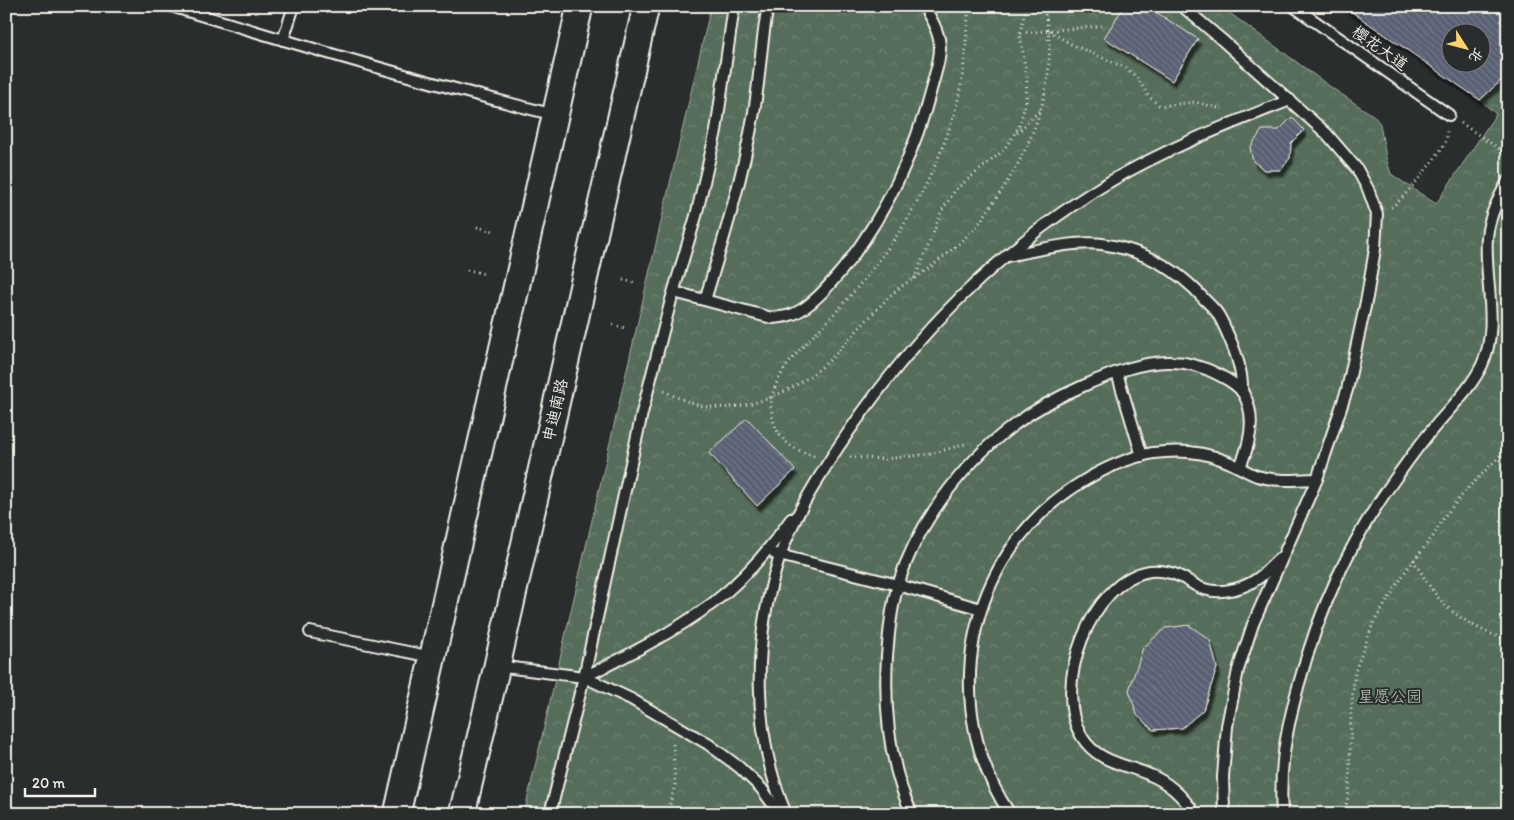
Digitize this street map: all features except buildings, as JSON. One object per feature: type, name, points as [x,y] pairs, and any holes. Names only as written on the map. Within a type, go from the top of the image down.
[{"type":"street","points":[[397,814],[580,6]]},
{"type":"street","name":"申迪南路","points":[[462,814],[498,666],[646,6]]},
{"type":"lane","points":[[171,6],[480,97],[556,115]]},
{"type":"lane","points":[[283,40],[294,6]]},
{"type":"lane","points":[[550,814],[584,677],[650,384],[696,216],[716,132],[734,6]]},
{"type":"lane","points":[[705,300],[724,238],[746,150],[754,111],[764,24],[768,6]]},
{"type":"lane","points":[[674,292],[772,318],[789,316],[811,303],[832,282],[859,248],[876,221],[902,172],[927,107],[940,47],[935,26],[924,6]]},
{"type":"lane","points":[[1182,6],[1328,134],[1358,169],[1377,214],[1375,248],[1367,297],[1347,390],[1317,479],[1253,624],[1238,670],[1227,726],[1223,778],[1224,814]]},
{"type":"lane","name":"樱花大道","points":[[1293,6],[1449,115]]},
{"type":"lane","points":[[584,677],[643,646],[713,602],[744,575],[767,552],[873,397],[901,361],[972,285],[1004,257],[1077,202],[1158,155],[1198,136],[1290,100]]},
{"type":"lane","points":[[1282,814],[1283,751],[1291,712],[1311,640],[1336,578],[1349,550],[1396,477],[1430,432],[1464,392],[1482,365],[1489,343],[1490,319],[1487,237],[1491,218],[1508,181]]},
{"type":"lane","points":[[1004,257],[1062,246],[1100,244],[1125,249],[1152,258],[1171,269],[1194,287],[1219,315],[1233,345],[1240,368],[1242,392],[1247,404],[1251,431],[1247,450],[1240,467]]},
{"type":"lane","points":[[912,814],[904,797],[893,760],[886,671],[889,624],[898,584],[911,552],[937,505],[973,462],[1010,428],[1054,399],[1104,377],[1146,365],[1170,362],[1193,364],[1211,370],[1228,380],[1242,392]]},
{"type":"lane","points":[[1117,373],[1142,456]]},
{"type":"lane","points":[[1010,814],[984,766],[974,726],[969,684],[973,643],[981,608],[992,581],[1008,553],[1033,521],[1061,495],[1090,476],[1128,460],[1153,453],[1180,452],[1204,454],[1240,467],[1256,476],[1278,481],[1317,479]]},
{"type":"lane","points":[[786,814],[776,792],[763,734],[760,672],[763,632],[780,556],[796,517],[820,475]]},
{"type":"lane","points":[[767,552],[898,584],[981,608]]},
{"type":"lane","points":[[1195,814],[1162,781],[1109,761],[1090,748],[1082,738],[1077,729],[1072,705],[1071,684],[1073,668],[1082,637],[1100,606],[1117,587],[1138,575],[1149,571],[1171,572],[1205,589],[1224,591],[1256,580],[1283,555]]},
{"type":"lane","points":[[310,632],[433,657]]},
{"type":"lane","points":[[498,666],[584,677],[631,700],[708,744],[739,767],[761,788],[780,814]]},
{"type":"path","points":[[914,278],[932,237],[940,212],[956,189],[1003,151],[1019,127],[1026,102],[1027,78],[1020,34],[1026,6]]},
{"type":"path","points":[[650,384],[680,399],[709,407],[739,407],[773,397],[797,386],[825,365],[894,292],[930,268],[973,230],[1019,164],[1045,92],[1050,54],[1043,6]]},
{"type":"path","points":[[1020,34],[1102,26]]},
{"type":"path","points":[[1048,31],[1073,45],[1126,68],[1138,79],[1149,97],[1160,106],[1195,102],[1216,106],[1243,118]]},
{"type":"path","points":[[1010,139],[1039,110]]},
{"type":"path","points":[[1377,214],[1396,205],[1446,142],[1449,115],[1508,155]]},
{"type":"path","points":[[477,227],[494,230]]},
{"type":"path","points":[[467,270],[485,274]]},
{"type":"path","points":[[623,280],[636,283]]},
{"type":"path","points":[[613,325],[626,328]]},
{"type":"path","points":[[833,456],[885,459],[930,454],[971,442]]},
{"type":"path","points":[[1344,814],[1349,792],[1351,711],[1355,671],[1373,624],[1414,560],[1434,535],[1444,517],[1467,489],[1508,448]]},
{"type":"path","points":[[1414,560],[1447,607],[1469,624],[1508,640]]},
{"type":"path","points":[[667,814],[675,785],[672,723]]},
{"type":"green space","name":"星愿公园","points":[[711,6],[1220,6],[1332,88],[1374,116],[1380,124],[1391,174],[1436,204],[1496,114],[1480,100],[1508,74],[1508,814],[524,814]]}]
